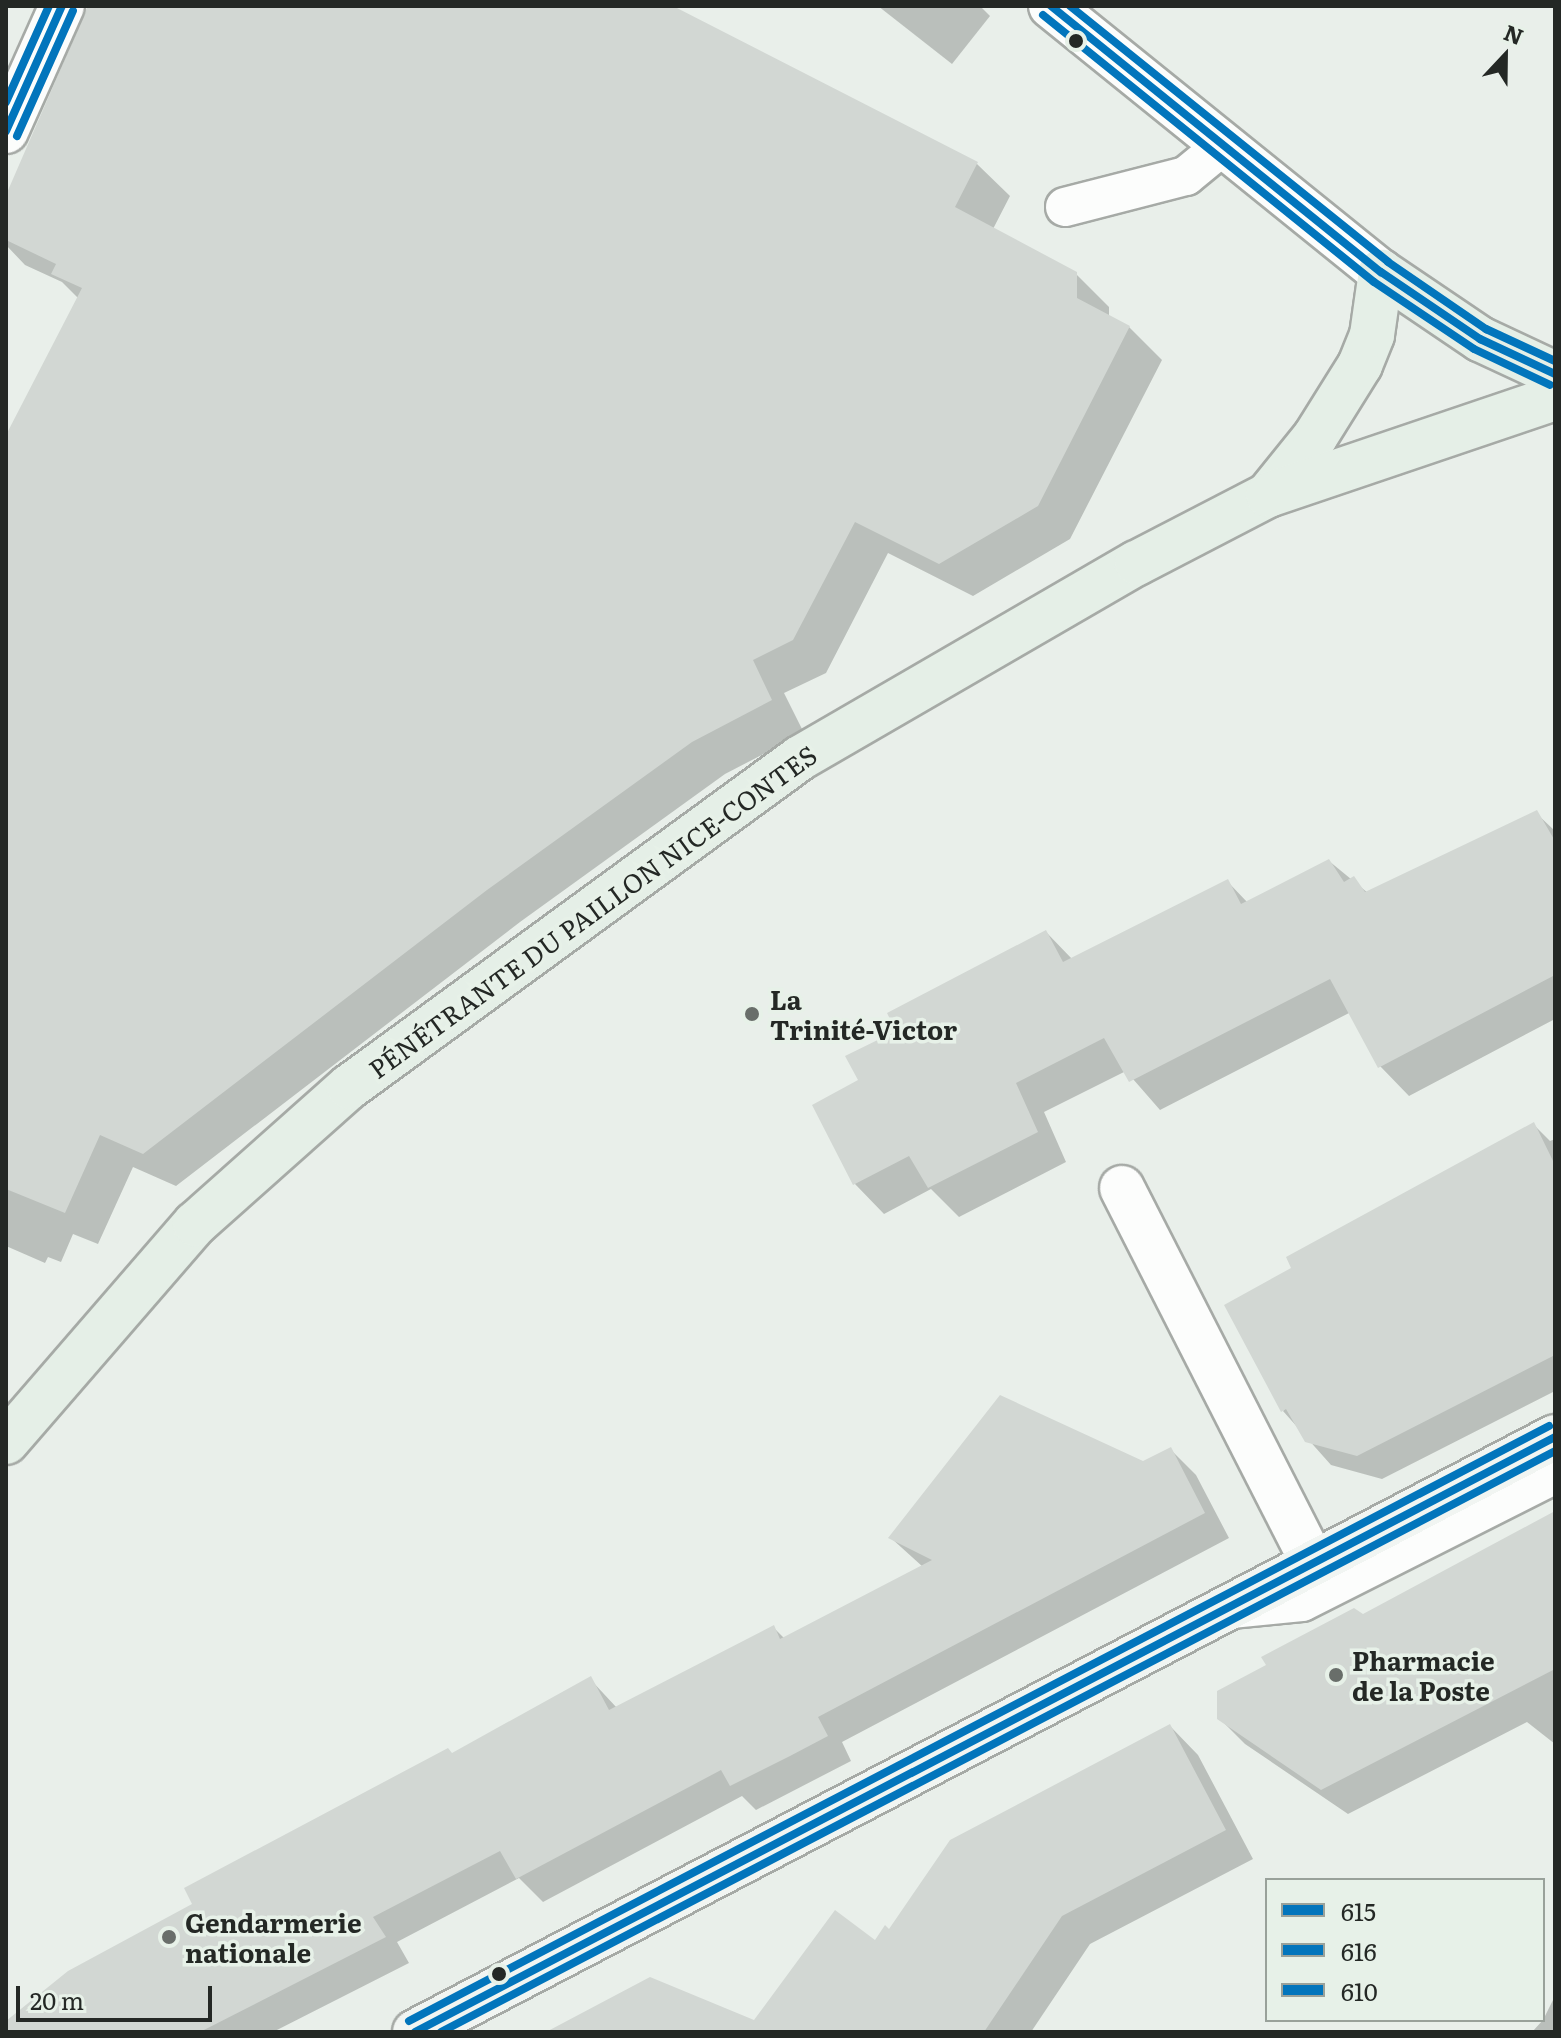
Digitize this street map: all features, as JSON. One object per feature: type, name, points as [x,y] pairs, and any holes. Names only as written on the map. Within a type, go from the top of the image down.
[{"type":"main road","points":[[1268,495],[1315,437],[1360,365],[1375,322],[1381,272],[1480,339],[1555,374]]},
{"type":"main road","points":[[1268,495],[1555,398]]},
{"type":"main road","name":"PÉNÉTRANTE DU PAILLON NICE-CONTES","points":[[6,1442],[195,1224],[349,1087],[800,758],[1137,563],[1268,495]]},
{"type":"street","points":[[6,131],[62,6]]},
{"type":"street","points":[[1051,6],[1381,272]]},
{"type":"street","points":[[1122,1188],[1314,1565]]},
{"type":"street","points":[[415,2032],[1231,1609],[1555,1437]]},
{"type":"lane","points":[[1065,207],[1186,176],[1225,144]]},
{"type":"lane","points":[[1231,1609],[1302,1602],[1555,1474]]},
{"type":"building","points":[[88,6],[673,6],[978,162],[955,207],[1077,272],[1077,298],[1130,326],[1038,506],[939,564],[855,522],[793,640],[753,660],[772,700],[692,742],[487,890],[143,1154],[100,1135],[65,1213],[6,1189],[6,435],[82,288],[51,274],[56,264],[6,240],[6,195]]},
{"type":"building","points":[[1537,810],[1555,841],[1555,975],[1378,1068],[1330,979],[1129,1082],[1104,1038],[1016,1083],[1038,1132],[928,1188],[909,1156],[853,1185],[812,1105],[858,1080],[845,1056],[896,1031],[887,1013],[1046,930],[1063,962],[1228,879],[1241,904],[1329,859],[1344,882],[1354,876],[1365,892]]},
{"type":"building","points":[[1534,1122],[1555,1165],[1555,1355],[1357,1456],[1305,1442],[1286,1409],[1281,1412],[1224,1305],[1291,1268],[1286,1257]]},
{"type":"building","points":[[1000,1395],[1143,1461],[1171,1447],[1205,1513],[818,1717],[828,1736],[790,1756],[730,1786],[721,1770],[516,1879],[500,1851],[373,1917],[386,1937],[200,2032],[6,2032],[6,2021],[68,1971],[192,1904],[184,1888],[448,1748],[452,1753],[591,1676],[609,1710],[774,1625],[780,1639],[932,1560],[888,1538]]},
{"type":"building","points":[[1555,1511],[1555,1669],[1321,1790],[1217,1719],[1217,1691],[1266,1665],[1261,1657],[1354,1608],[1363,1614]]},
{"type":"building","points":[[1170,1724],[1226,1830],[1062,1916],[984,2032],[546,2032],[650,1977],[754,2020],[835,1910],[875,1940],[885,1925],[889,1929],[950,1840]]},
{"type":"transit line","name":"610","points":[[6,102],[49,6]]},
{"type":"transit line","name":"615","points":[[6,131],[62,6]]},
{"type":"transit line","name":"615","points":[[1051,6],[1381,272],[1480,339],[1555,374]]},
{"type":"transit line","name":"610","points":[[1070,6],[1388,262],[1486,329],[1555,361]]},
{"type":"transit line","name":"616","points":[[17,136],[73,11]]},
{"type":"transit line","name":"616","points":[[1043,15],[1374,282],[1474,349],[1550,385]]},
{"type":"transit line","name":"610","points":[[409,2021],[1549,1426]]},
{"type":"transit line","name":"615","points":[[415,2032],[1555,1437]]},
{"type":"transit line","name":"616","points":[[441,2032],[1555,1451]]},
{"type":"place","name":"La Trinité-Victor","points":[[752,1014]]},
{"type":"place","name":"Pharmacie de la Poste","points":[[1336,1675]]},
{"type":"place","name":"Gendarmerie nationale","points":[[169,1937]]}]
